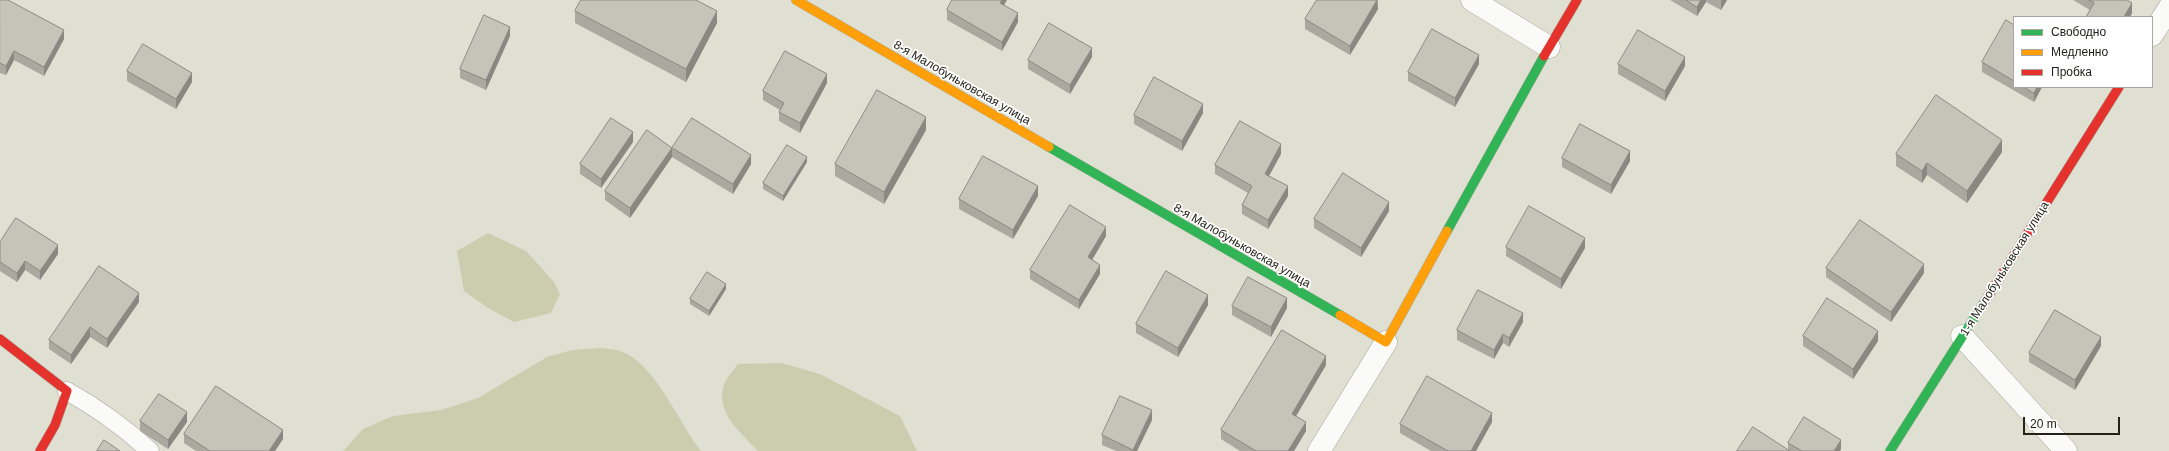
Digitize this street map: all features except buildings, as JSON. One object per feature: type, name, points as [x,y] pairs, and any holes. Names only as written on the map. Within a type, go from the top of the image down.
[{"type":"street","name":"8-я Малобуньковская улица","points":[[796,0],[1386,342]]},
{"type":"street","points":[[1472,0],[1548,47]]},
{"type":"street","points":[[1320,451],[1386,342],[1548,47],[1577,0]]},
{"type":"street","points":[[2153,33],[2169,8]]},
{"type":"street","name":"1-я Малобуньковская улица","points":[[1890,451],[2118,88]]},
{"type":"street","points":[[1962,336],[2066,451]]},
{"type":"street","points":[[0,339],[67,391],[55,425],[40,451]]},
{"type":"lane","points":[[67,391],[97,408],[123,426],[150,451]]},
{"type":"green space","points":[[488,233],[526,251],[554,282],[560,294],[551,313],[514,322],[488,308],[464,291],[457,251]]},
{"type":"green space","points":[[601,348],[620,351],[633,357],[644,367],[655,380],[701,451],[343,451],[363,429],[393,416],[441,410],[478,398],[547,357],[572,350]]},
{"type":"green space","points":[[781,363],[820,374],[900,416],[917,451],[758,451],[736,428],[725,412],[722,393],[725,382],[738,364]]},
{"type":"traffic: fast","points":[[1447,231],[1544,56]]},
{"type":"traffic: fast","points":[[1049,147],[1340,315]]},
{"type":"traffic: fast","points":[[1890,451],[1985,301]]},
{"type":"traffic: slow","points":[[796,0],[1049,147]]},
{"type":"traffic: slow","points":[[1340,315],[1386,342],[1447,231]]},
{"type":"traffic: jam","points":[[1544,56],[1577,0]]},
{"type":"traffic: jam","points":[[1985,301],[2118,88]]},
{"type":"traffic: jam","points":[[0,339],[67,391],[55,425],[40,451]]}]
